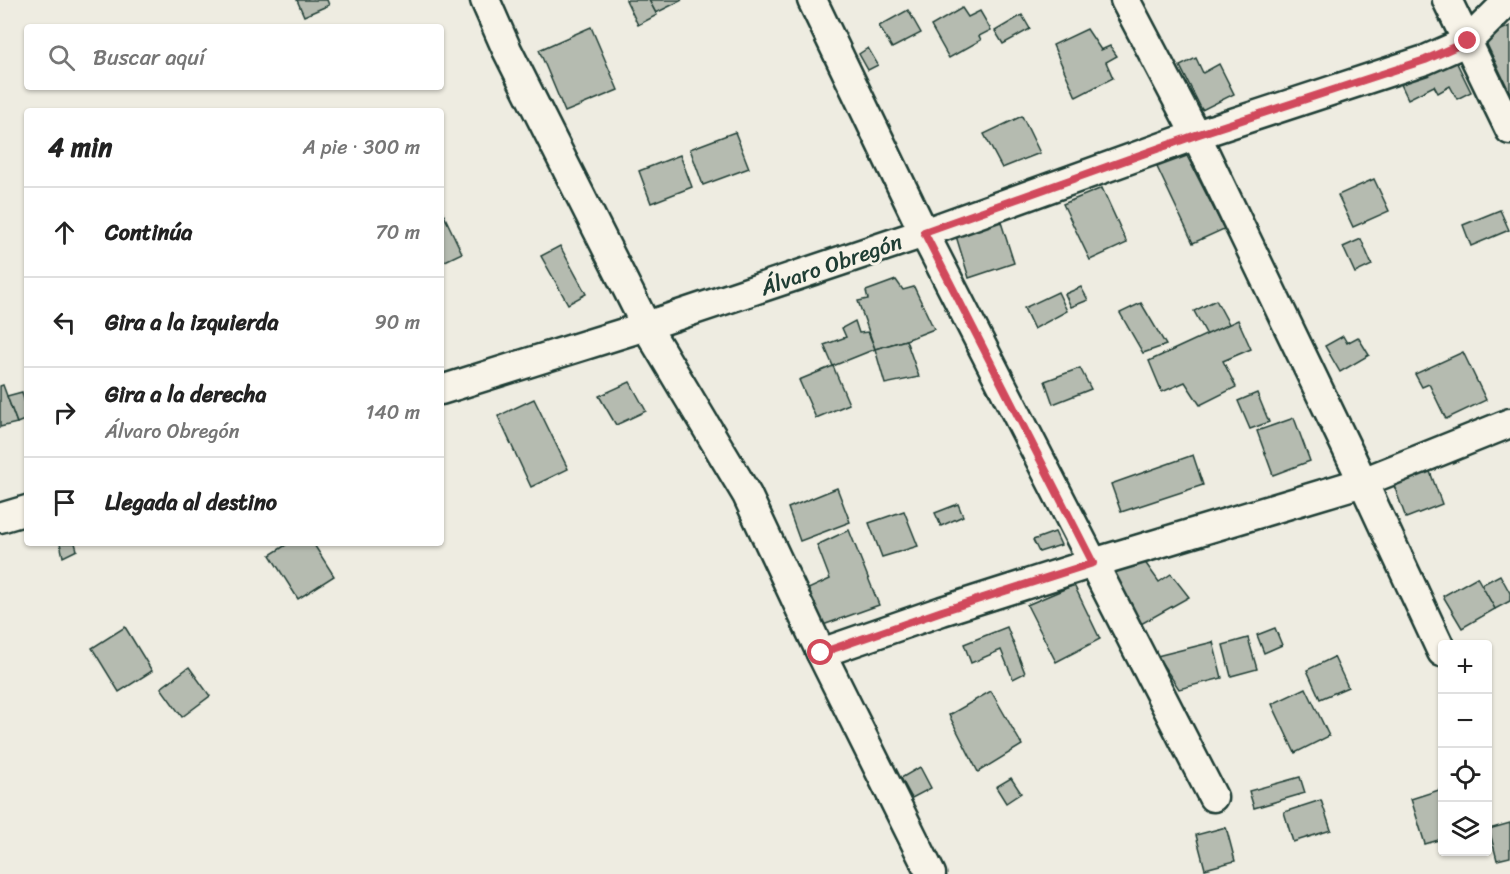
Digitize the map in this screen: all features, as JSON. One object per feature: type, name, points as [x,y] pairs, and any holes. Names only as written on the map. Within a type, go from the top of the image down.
[{"type":"street","points":[[485,0],[507,50],[646,326],[747,495],[821,653],[931,874]]},
{"type":"street","points":[[812,0],[924,232],[1214,797]]},
{"type":"street","points":[[1125,0],[1196,135],[1438,641]]},
{"type":"street","points":[[1447,0],[1510,130]]},
{"type":"street","name":"Álvaro Obregón","points":[[444,389],[646,326],[924,232],[1196,135],[1425,60],[1468,41],[1509,0]]},
{"type":"street","points":[[821,653],[942,611],[1093,563],[1363,482],[1510,423]]},
{"type":"street","points":[[0,518],[24,511]]},
{"type":"building","points":[[297,0],[327,0],[329,5],[304,16]]},
{"type":"building","points":[[626,0],[649,0],[657,15],[638,25]]},
{"type":"building","points":[[649,0],[682,0],[656,13]]},
{"type":"building","points":[[962,8],[968,17],[980,11],[991,30],[979,36],[981,40],[949,58],[931,26]]},
{"type":"building","points":[[908,10],[921,33],[892,48],[879,26]]},
{"type":"building","points":[[1022,15],[1030,29],[1003,44],[995,31]]},
{"type":"building","points":[[1510,26],[1510,93],[1484,38]]},
{"type":"building","points":[[591,27],[618,90],[565,112],[539,50]]},
{"type":"building","points":[[1087,29],[1101,50],[1110,46],[1117,56],[1106,62],[1113,78],[1076,97],[1053,45]]},
{"type":"building","points":[[868,48],[878,65],[868,70],[859,54]]},
{"type":"building","points":[[1452,53],[1471,92],[1457,99],[1450,86],[1438,93],[1434,86],[1408,99],[1399,80]]},
{"type":"building","points":[[1196,58],[1203,73],[1219,64],[1234,94],[1202,110],[1180,66]]},
{"type":"building","points":[[1022,116],[1040,153],[1002,168],[984,134]]},
{"type":"building","points":[[735,132],[749,168],[703,185],[690,149]]},
{"type":"building","points":[[680,155],[692,187],[651,203],[639,171]]},
{"type":"building","points":[[1187,156],[1224,229],[1193,243],[1157,167]]},
{"type":"building","points":[[1374,179],[1389,211],[1353,227],[1338,195]]},
{"type":"building","points":[[1102,188],[1127,243],[1090,260],[1063,204]]},
{"type":"building","points":[[1500,210],[1509,230],[1471,246],[1463,225]]},
{"type":"building","points":[[444,215],[462,253],[444,262]]},
{"type":"building","points":[[1000,219],[1014,263],[969,278],[956,236]]},
{"type":"building","points":[[1361,239],[1372,265],[1355,273],[1343,247]]},
{"type":"building","points":[[560,246],[586,294],[568,304],[541,256]]},
{"type":"building","points":[[896,280],[903,290],[914,287],[934,329],[875,349],[858,301],[868,299],[866,291]]},
{"type":"building","points":[[1081,287],[1088,300],[1071,307],[1065,294]]},
{"type":"building","points":[[1058,292],[1067,311],[1034,329],[1024,308]]},
{"type":"building","points":[[1216,300],[1229,324],[1207,335],[1194,311]]},
{"type":"building","points":[[1141,303],[1166,345],[1143,353],[1120,313]]},
{"type":"building","points":[[1238,320],[1251,349],[1223,361],[1236,387],[1200,405],[1185,382],[1162,392],[1149,361]]},
{"type":"building","points":[[855,321],[859,333],[868,332],[875,349],[833,366],[824,345],[846,337],[842,328]]},
{"type":"building","points":[[1343,336],[1347,343],[1358,337],[1369,355],[1340,372],[1325,346]]},
{"type":"building","points":[[906,340],[919,377],[885,384],[875,349]]},
{"type":"building","points":[[1463,352],[1486,400],[1446,419],[1429,384],[1422,387],[1415,374]]},
{"type":"building","points":[[833,366],[849,404],[816,418],[799,380]]},
{"type":"building","points":[[1080,368],[1091,389],[1053,404],[1045,381]]},
{"type":"building","points":[[630,382],[646,411],[616,425],[599,396]]},
{"type":"building","points":[[3,385],[17,423],[0,427],[0,386]]},
{"type":"building","points":[[22,392],[24,420],[17,423],[7,396]]},
{"type":"building","points":[[1257,393],[1269,422],[1250,429],[1238,401]]},
{"type":"building","points":[[534,399],[568,469],[531,487],[498,416]]},
{"type":"building","points":[[1294,418],[1310,461],[1273,475],[1257,431]]},
{"type":"building","points":[[1193,455],[1203,485],[1121,512],[1111,484]]},
{"type":"building","points":[[1429,469],[1442,504],[1406,518],[1393,483]]},
{"type":"building","points":[[837,488],[850,522],[800,541],[788,508]]},
{"type":"building","points":[[958,504],[963,516],[941,526],[935,513]]},
{"type":"building","points":[[904,511],[918,546],[882,557],[869,523]]},
{"type":"building","points":[[849,530],[879,605],[823,625],[806,590],[830,579],[817,545]]},
{"type":"building","points":[[1055,532],[1061,545],[1039,552],[1033,540]]},
{"type":"building","points":[[61,546],[76,546],[77,550],[63,557]]},
{"type":"building","points":[[284,546],[315,546],[334,576],[298,599],[270,555]]},
{"type":"building","points":[[1142,558],[1159,582],[1171,574],[1189,597],[1141,624],[1114,573]]},
{"type":"building","points":[[1500,575],[1510,593],[1510,601],[1495,609],[1481,585]]},
{"type":"building","points":[[1477,577],[1495,609],[1462,628],[1443,596]]},
{"type":"building","points":[[1074,585],[1100,639],[1056,662],[1027,605]]},
{"type":"building","points":[[125,627],[152,671],[119,692],[92,648]]},
{"type":"building","points":[[1007,627],[1025,673],[1013,679],[1001,650],[971,663],[964,644]]},
{"type":"building","points":[[1275,628],[1282,645],[1264,653],[1257,635]]},
{"type":"building","points":[[1248,638],[1257,669],[1231,676],[1223,645]]},
{"type":"building","points":[[1213,642],[1222,678],[1179,689],[1157,656]]},
{"type":"building","points":[[1334,657],[1348,687],[1320,699],[1307,670]]},
{"type":"building","points":[[189,667],[210,696],[182,717],[161,688]]},
{"type":"building","points":[[1306,688],[1329,736],[1295,753],[1272,704]]},
{"type":"building","points":[[991,691],[1022,745],[978,772],[949,715]]},
{"type":"building","points":[[920,767],[931,788],[912,798],[901,778]]},
{"type":"building","points":[[1300,777],[1305,793],[1254,808],[1249,791]]},
{"type":"building","points":[[1011,778],[1021,793],[1006,803],[996,787]]},
{"type":"building","points":[[1438,790],[1438,840],[1425,844],[1411,799]]},
{"type":"building","points":[[1321,800],[1331,830],[1293,842],[1284,812]]},
{"type":"building","points":[[1510,823],[1510,857],[1497,860],[1492,841],[1492,828]]},
{"type":"building","points":[[1226,827],[1235,861],[1205,869],[1196,835]]},
{"type":"route","points":[[821,653],[942,611],[1093,563],[924,232],[1196,135],[1425,60],[1468,41]]}]
